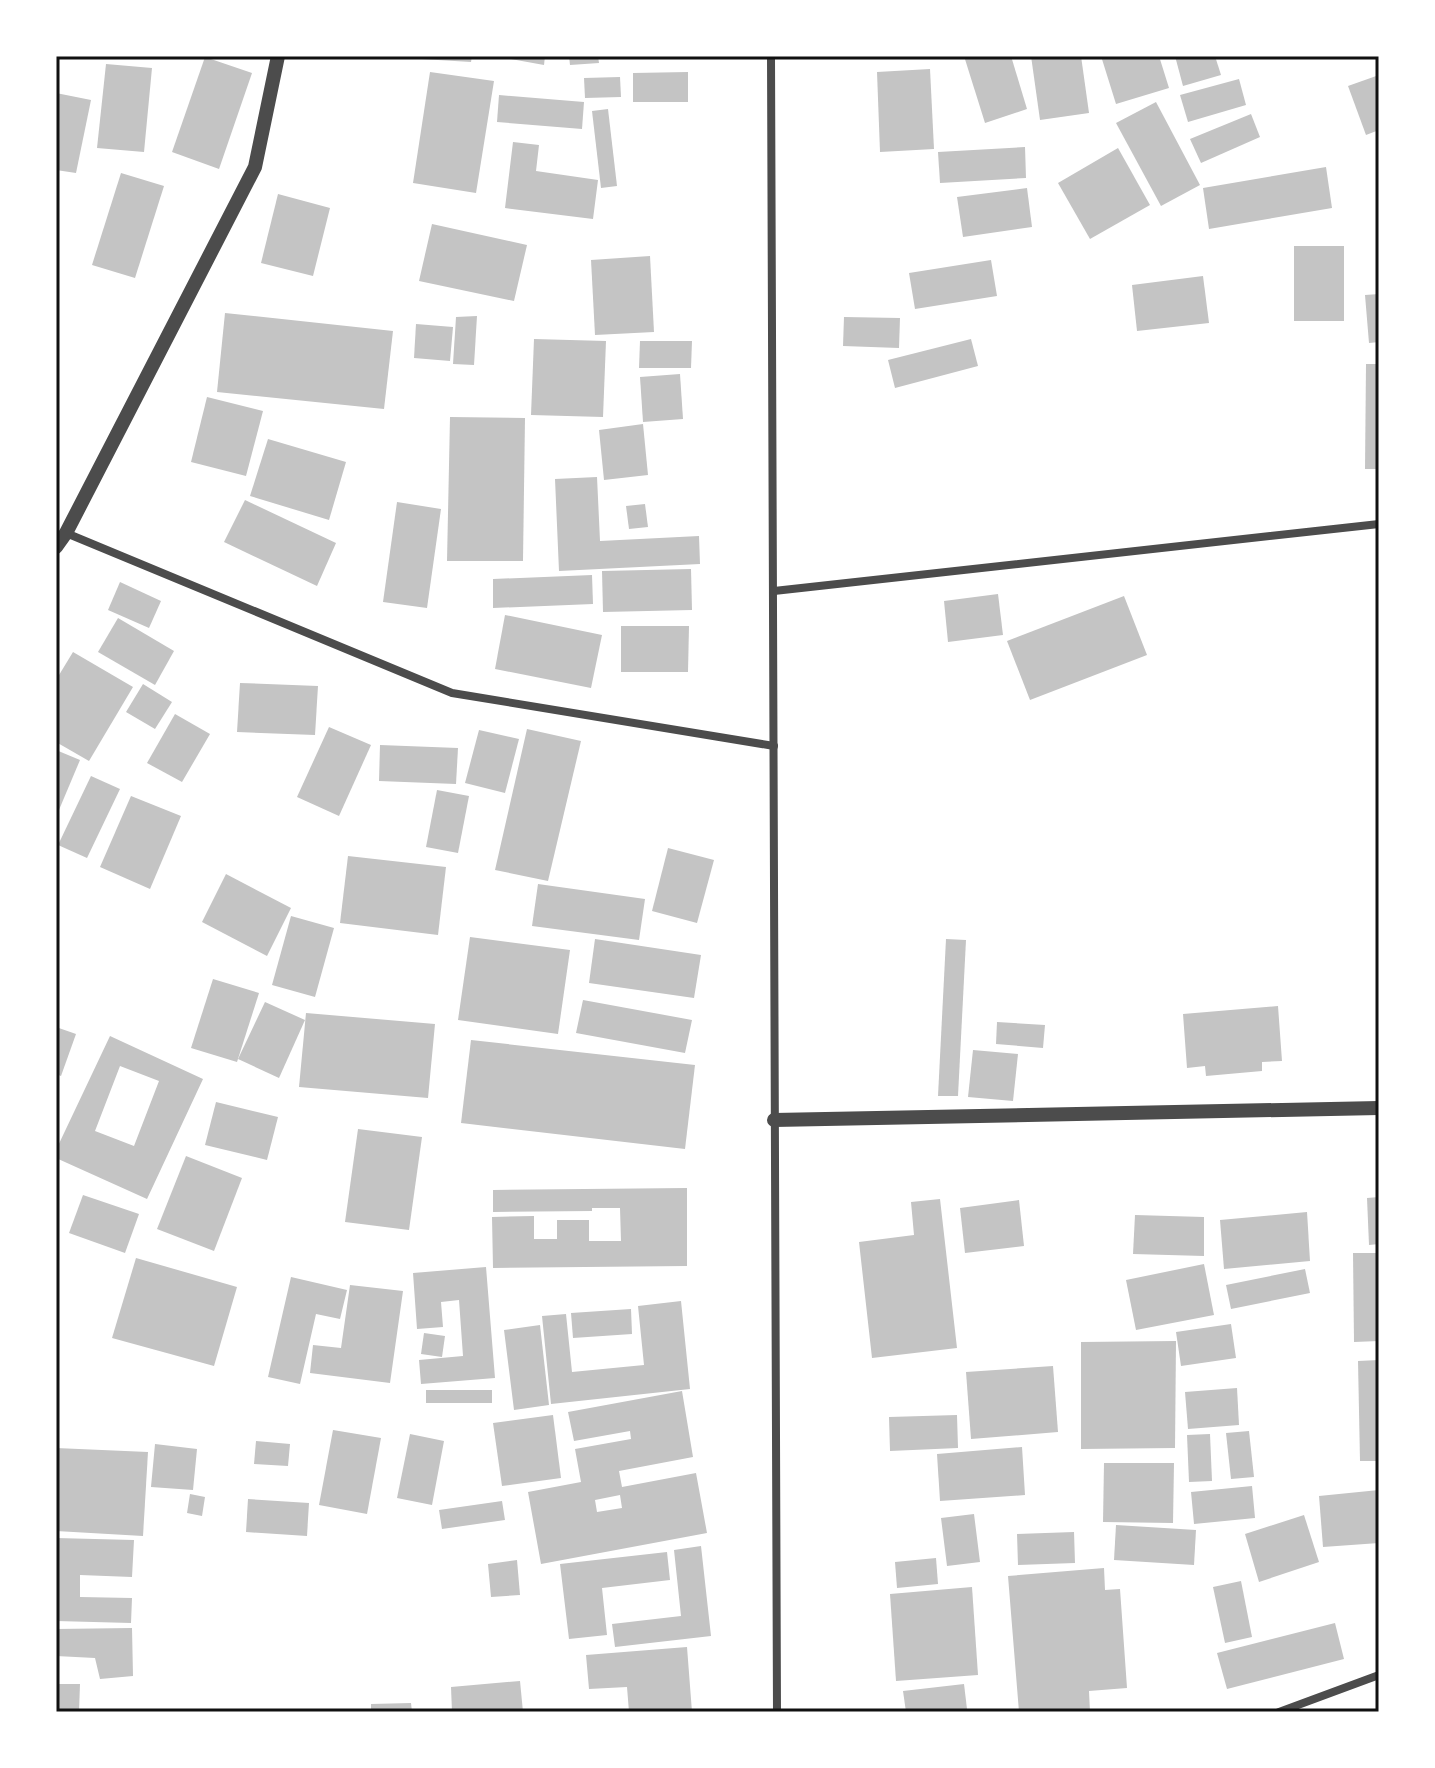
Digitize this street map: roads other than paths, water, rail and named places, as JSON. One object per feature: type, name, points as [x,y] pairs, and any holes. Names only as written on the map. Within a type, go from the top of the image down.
[{"type":"street","points":[[56,547],[255,167],[278,56]]},
{"type":"street","points":[[771,56],[777,1712]]},
{"type":"street","points":[[774,591],[1379,524]]},
{"type":"street","points":[[66,533],[452,693],[774,746]]},
{"type":"street","points":[[774,1120],[1379,1108]]},
{"type":"street","points":[[1279,1712],[1379,1675]]}]
